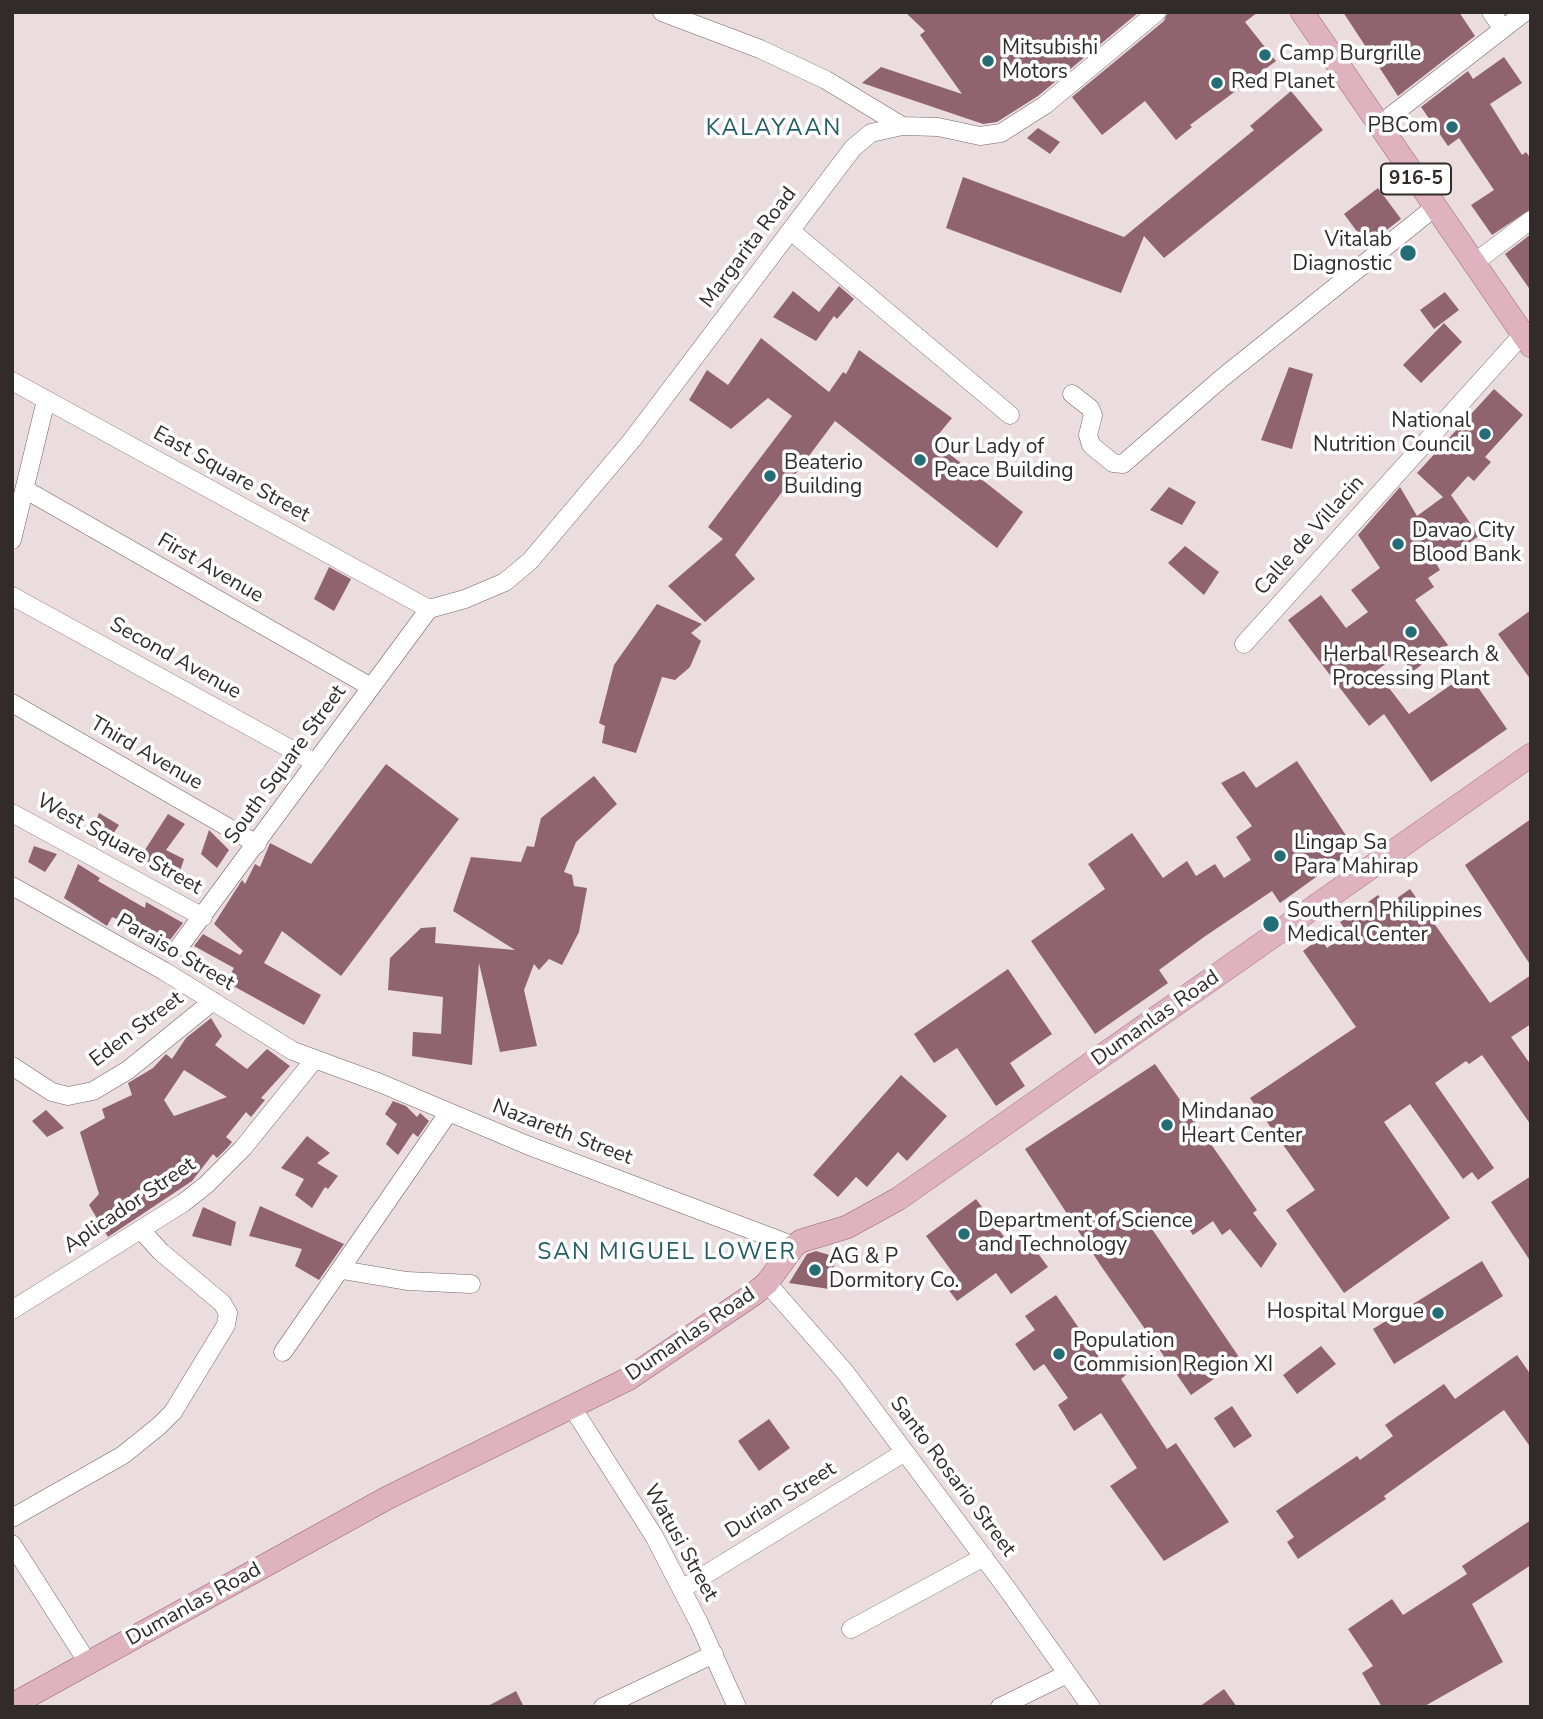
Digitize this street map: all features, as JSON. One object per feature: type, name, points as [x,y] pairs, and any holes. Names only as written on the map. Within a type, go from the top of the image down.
[{"type":"main road","name":"916-5","points":[[1301,12],[1527,340]]},
{"type":"main road","name":"Dumanlas Road","points":[[12,1705],[400,1491],[628,1379],[767,1283],[794,1246],[801,1241],[847,1227],[898,1199],[1531,755]]},
{"type":"street","points":[[662,12],[760,49],[826,80],[902,126]]},
{"type":"street","name":"Margarita Road","points":[[429,608],[466,599],[505,582],[530,561],[632,440],[853,148],[872,133],[902,126],[938,127],[981,136],[1001,134],[1045,105],[1157,12]]},
{"type":"street","points":[[1491,12],[1503,30]]},
{"type":"street","points":[[1379,125],[1525,12]]},
{"type":"street","points":[[1072,394],[1090,408],[1094,415],[1088,435],[1091,446],[1114,463],[1123,464],[1214,385],[1435,207]]},
{"type":"street","points":[[1474,263],[1531,220]]},
{"type":"street","points":[[791,231],[1010,415]]},
{"type":"street","name":"Calle de Villacin","points":[[1244,644],[1527,340]]},
{"type":"street","name":"East Square Street","points":[[12,381],[429,608]]},
{"type":"street","points":[[12,540],[46,400]]},
{"type":"street","name":"First Avenue","points":[[26,490],[371,687]]},
{"type":"street","name":"Second Avenue","points":[[12,596],[316,763]]},
{"type":"street","name":"South Square Street","points":[[179,947],[429,608]]},
{"type":"street","name":"Third Avenue","points":[[12,704],[257,844]]},
{"type":"street","name":"West Square Street","points":[[12,813],[203,917]]},
{"type":"street","name":"Paraiso Street","points":[[12,886],[213,1001],[276,1041],[314,1060]]},
{"type":"street","name":"Eden Street","points":[[12,1066],[52,1092],[68,1096],[93,1091],[128,1070],[213,1001]]},
{"type":"street","name":"Nazareth Street","points":[[314,1060],[380,1083],[794,1246]]},
{"type":"street","name":"Aplicador Street","points":[[12,1310],[183,1203],[221,1171],[314,1060]]},
{"type":"street","points":[[283,1352],[449,1112]]},
{"type":"street","points":[[12,1518],[123,1455],[159,1426],[173,1412],[226,1325],[228,1313],[222,1303],[161,1252],[141,1230]]},
{"type":"street","points":[[342,1270],[407,1281],[471,1284]]},
{"type":"street","name":"Santo Rosario Street","points":[[767,1283],[836,1362],[905,1452],[1091,1707]]},
{"type":"street","name":"Watusi Street","points":[[572,1408],[654,1536],[714,1654],[737,1707]]},
{"type":"street","name":"Durian Street","points":[[682,1589],[905,1452]]},
{"type":"street","points":[[12,1544],[88,1663]]},
{"type":"street","points":[[851,1629],[984,1557]]},
{"type":"street","points":[[603,1707],[714,1654]]},
{"type":"street","points":[[1000,1707],[1067,1674]]},
{"type":"building","name":"Mitsubishi Motors","points":[[905,12],[1139,12],[1038,96],[997,122],[983,124],[862,83],[881,67],[962,94],[920,35],[925,31]]},
{"type":"building","points":[[1168,12],[1258,12],[1245,22],[1276,61],[1190,125],[1192,127],[1176,140],[1145,101],[1102,135],[1072,97],[1164,21]]},
{"type":"building","points":[[1343,12],[1459,12],[1475,36],[1398,96]]},
{"type":"building","points":[[1504,57],[1522,83],[1490,104],[1522,155],[1526,152],[1531,159],[1531,209],[1492,235],[1471,205],[1494,190],[1459,138],[1448,146],[1421,107],[1468,71],[1473,79]]},
{"type":"building","points":[[1291,91],[1323,130],[1164,258],[1144,236],[1121,293],[946,228],[963,177],[1124,237],[1254,130],[1250,126]]},
{"type":"building","points":[[1038,128],[1060,142],[1050,154],[1027,138]]},
{"type":"building","points":[[1378,188],[1401,219],[1367,245],[1344,214]]},
{"type":"building","points":[[1531,234],[1531,291],[1505,254]]},
{"type":"building","points":[[839,286],[854,299],[837,319],[834,316],[816,341],[773,317],[793,291],[819,312]]},
{"type":"building","points":[[1445,292],[1459,310],[1434,329],[1420,310]]},
{"type":"building","points":[[1444,323],[1462,342],[1421,383],[1403,365]]},
{"type":"building","points":[[761,338],[829,392],[843,372],[846,374],[859,350],[952,418],[933,441],[1023,512],[997,548],[835,421],[735,555],[755,579],[705,622],[668,586],[723,539],[708,527],[792,416],[768,398],[731,429],[689,400],[707,370],[728,385]]},
{"type":"building","points":[[1289,367],[1313,374],[1292,449],[1261,440]]},
{"type":"building","points":[[1494,389],[1523,415],[1485,457],[1491,462],[1474,481],[1468,476],[1451,495],[1479,536],[1437,565],[1440,570],[1428,578],[1434,587],[1415,600],[1448,645],[1412,672],[1399,654],[1376,671],[1409,714],[1468,673],[1507,729],[1431,782],[1384,714],[1369,726],[1288,620],[1321,595],[1346,628],[1368,612],[1351,590],[1380,568],[1358,535],[1400,487],[1417,516],[1443,497],[1417,473]]},
{"type":"building","points":[[1169,487],[1196,502],[1182,525],[1150,510]]},
{"type":"building","points":[[1185,546],[1219,572],[1204,595],[1168,563]]},
{"type":"building","points":[[329,567],[351,579],[334,611],[314,599]]},
{"type":"building","points":[[657,604],[702,624],[691,633],[701,641],[690,667],[675,680],[662,677],[636,753],[602,743],[605,726],[599,723],[614,665]]},
{"type":"building","points":[[1531,610],[1531,680],[1498,634]]},
{"type":"building","points":[[1297,761],[1355,849],[1280,903],[1272,891],[1204,937],[1159,970],[1168,983],[1095,1034],[1031,941],[1105,889],[1088,864],[1132,833],[1163,878],[1187,861],[1196,876],[1215,864],[1224,878],[1251,860],[1236,837],[1252,826],[1221,783],[1244,771],[1256,788]]},
{"type":"building","points":[[386,764],[459,819],[341,976],[282,931],[264,963],[321,995],[304,1025],[226,982],[234,968],[194,946],[203,934],[240,955],[243,951],[214,924],[242,880],[245,884],[255,864],[260,867],[270,843],[311,864]]},
{"type":"building","points":[[594,776],[617,804],[576,842],[564,872],[572,875],[574,886],[587,888],[579,932],[562,965],[549,959],[539,970],[534,964],[524,990],[537,1046],[500,1052],[479,963],[472,1065],[412,1056],[413,1032],[441,1034],[443,997],[388,990],[390,958],[421,928],[436,927],[435,943],[515,950],[453,911],[471,857],[521,862],[527,846],[534,847],[541,818]]},
{"type":"building","points":[[99,813],[119,825],[107,843],[91,835]]},
{"type":"building","points":[[168,814],[185,824],[166,850],[184,859],[177,880],[153,867],[141,856]]},
{"type":"building","points":[[1531,819],[1531,966],[1465,865]]},
{"type":"building","points":[[209,830],[229,850],[217,868],[201,854]]},
{"type":"building","points":[[34,846],[57,854],[45,872],[28,862]]},
{"type":"building","points":[[78,864],[100,878],[98,881],[145,908],[146,902],[183,923],[170,940],[130,919],[127,923],[112,917],[107,926],[64,898]]},
{"type":"building","points":[[1410,889],[1490,1003],[1531,975],[1531,1024],[1511,1037],[1531,1065],[1531,1125],[1482,1055],[1469,1064],[1466,1061],[1435,1083],[1494,1168],[1478,1180],[1472,1172],[1463,1179],[1410,1104],[1384,1122],[1450,1218],[1344,1293],[1286,1210],[1315,1190],[1250,1098],[1356,1027],[1303,951],[1320,938],[1327,948],[1348,933],[1340,922],[1378,895],[1386,906]]},
{"type":"building","points":[[1008,969],[1052,1034],[1010,1063],[1025,1086],[996,1106],[957,1048],[934,1063],[914,1034]]},
{"type":"building","points":[[211,1018],[222,1036],[215,1045],[247,1069],[267,1049],[290,1066],[261,1098],[265,1100],[251,1117],[246,1112],[226,1137],[232,1142],[217,1158],[213,1154],[192,1181],[108,1237],[89,1205],[99,1194],[80,1132],[105,1118],[102,1109],[132,1095],[128,1083],[153,1068],[166,1054],[172,1059],[186,1038]],"holes":[[[184,1070],[227,1097],[174,1116],[164,1100]]]},
{"type":"building","points":[[1155,1064],[1257,1210],[1253,1213],[1277,1244],[1261,1268],[1230,1229],[1222,1235],[1213,1221],[1193,1235],[1177,1212],[1152,1229],[1241,1360],[1191,1395],[1101,1266],[1025,1149]]},
{"type":"building","points":[[901,1075],[947,1116],[907,1161],[898,1152],[867,1187],[856,1177],[838,1197],[813,1175]]},
{"type":"building","points":[[393,1101],[406,1106],[417,1117],[420,1113],[429,1121],[418,1137],[413,1133],[398,1155],[386,1144],[397,1124],[385,1114]]},
{"type":"building","points":[[46,1110],[64,1128],[47,1137],[32,1121]]},
{"type":"building","points":[[307,1136],[330,1153],[317,1163],[338,1176],[328,1189],[325,1187],[312,1208],[295,1195],[304,1179],[281,1168]]},
{"type":"building","points":[[1531,1176],[1531,1262],[1491,1202]]},
{"type":"building","points":[[976,1199],[1010,1245],[1024,1234],[1048,1267],[1011,1294],[996,1273],[957,1301],[948,1289],[959,1281],[926,1236]]},
{"type":"building","points":[[260,1206],[344,1244],[319,1280],[295,1266],[302,1249],[249,1236]]},
{"type":"building","points":[[203,1207],[236,1222],[231,1246],[192,1236]]},
{"type":"building","name":"AG & P Dormitory Co.","points":[[816,1251],[836,1257],[829,1289],[789,1283],[807,1254]]},
{"type":"building","name":"Hospital Morgue","points":[[1482,1261],[1503,1296],[1394,1364],[1373,1329]]},
{"type":"building","points":[[1056,1295],[1108,1370],[1122,1359],[1131,1371],[1121,1379],[1167,1449],[1176,1443],[1229,1522],[1164,1561],[1110,1486],[1137,1468],[1101,1413],[1074,1431],[1058,1405],[1068,1398],[1044,1364],[1034,1371],[1015,1344],[1035,1330],[1025,1316]]},
{"type":"building","points":[[1321,1346],[1336,1364],[1297,1394],[1283,1375]]},
{"type":"building","points":[[1517,1355],[1531,1375],[1531,1448],[1504,1410],[1384,1496],[1386,1499],[1298,1559],[1287,1542],[1294,1537],[1276,1511],[1357,1456],[1360,1460],[1393,1436],[1385,1425],[1444,1384],[1455,1399]]},
{"type":"building","points":[[1232,1406],[1252,1436],[1234,1448],[1214,1418]]},
{"type":"building","points":[[769,1419],[790,1448],[759,1471],[738,1441]]},
{"type":"building","points":[[1531,1520],[1531,1565],[1472,1604],[1503,1662],[1423,1707],[1382,1707],[1362,1673],[1373,1666],[1348,1629],[1392,1599],[1403,1615],[1467,1574],[1462,1566]]},
{"type":"building","points":[[1224,1689],[1237,1707],[1199,1707]]},
{"type":"building","points":[[516,1691],[524,1707],[486,1707]]},
{"type":"place","name":"Camp Burgrille","points":[[1265,55]]},
{"type":"place","name":"Mitsubishi Motors","points":[[988,61]]},
{"type":"place","name":"Red Planet","points":[[1217,83]]},
{"type":"place","name":"PBCom","points":[[1452,127]]},
{"type":"place","name":"Vitalab Diagnostic","points":[[1408,253]]},
{"type":"place","name":"National Nutrition Council","points":[[1485,434]]},
{"type":"place","name":"Our Lady of Peace Building","points":[[920,460]]},
{"type":"place","name":"Beaterio Building","points":[[770,476]]},
{"type":"place","name":"Davao City Blood Bank","points":[[1398,544]]},
{"type":"place","name":"Herbal Research & Processing Plant","points":[[1411,632]]},
{"type":"place","name":"Lingap Sa Para Mahirap","points":[[1280,856]]},
{"type":"place","name":"Southern Philippines Medical Center","points":[[1271,924]]},
{"type":"place","name":"Mindanao Heart Center","points":[[1167,1125]]},
{"type":"place","name":"Department of Science and Technology","points":[[964,1234]]},
{"type":"place","name":"AG & P Dormitory Co.","points":[[815,1270]]},
{"type":"place","name":"Hospital Morgue","points":[[1438,1313]]},
{"type":"place","name":"Population Commision Region XI","points":[[1059,1354]]},
{"type":"district","name":"KALAYAAN","points":[[774,129]]},
{"type":"district","name":"SAN MIGUEL LOWER","points":[[667,1253]]}]
